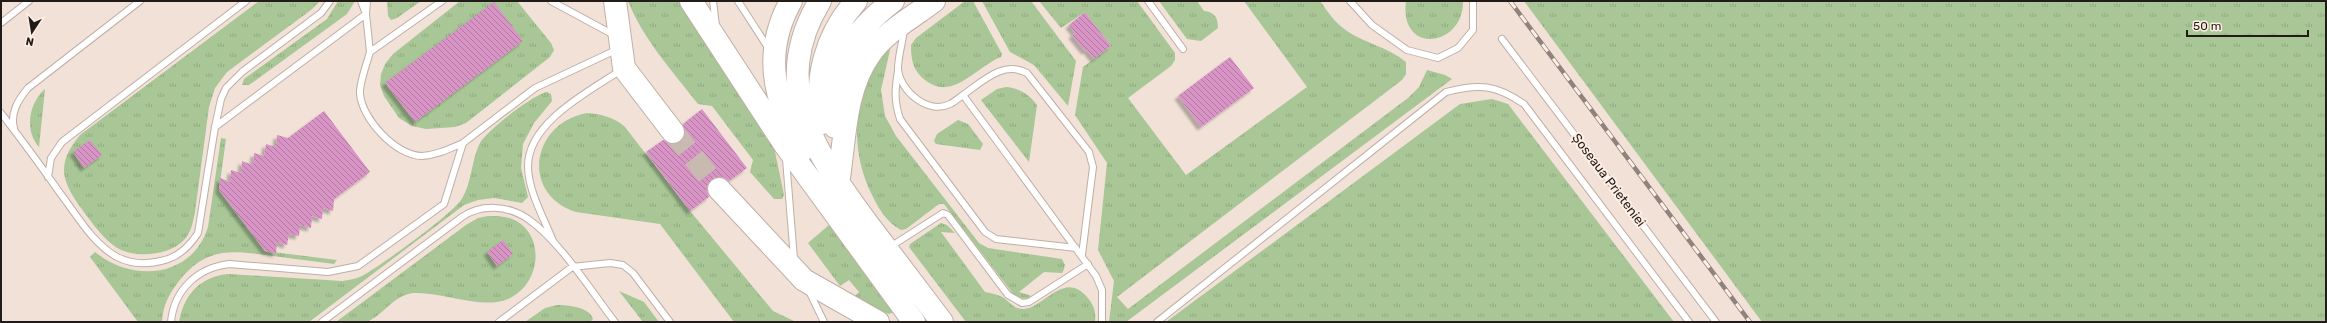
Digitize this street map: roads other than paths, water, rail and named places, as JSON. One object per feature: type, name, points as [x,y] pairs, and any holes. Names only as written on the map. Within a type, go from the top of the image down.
[{"type":"highway","points":[[614,1],[621,51],[673,132]]},
{"type":"highway","points":[[691,1],[785,145],[914,322]]},
{"type":"highway","points":[[790,1],[776,34],[773,55],[776,89],[787,121],[806,152],[838,184]]},
{"type":"highway","points":[[820,1],[810,18],[803,37],[798,63],[797,83],[805,124],[816,148],[838,184],[942,322]]},
{"type":"highway","points":[[838,184],[822,120],[821,70],[833,33],[842,18],[856,1]]},
{"type":"highway","points":[[838,184],[834,117],[836,91],[842,58],[857,34],[872,18],[893,1]]},
{"type":"highway","points":[[838,184],[849,110],[858,75],[870,54],[905,22],[934,1]]},
{"type":"highway","points":[[719,189],[799,275],[878,322]]},
{"type":"lane","points":[[1,23],[29,1]]},
{"type":"lane","points":[[15,131],[13,122],[14,112],[17,104],[28,88],[140,1]]},
{"type":"lane","points":[[48,177],[51,158],[62,142],[246,1]]},
{"type":"lane","points":[[1,113],[78,217],[102,245],[115,256],[130,263],[149,264],[166,260],[181,253],[192,242],[198,233],[215,126],[221,99],[233,79],[321,14],[330,1]]},
{"type":"lane","points":[[361,1],[366,14]]},
{"type":"lane","points":[[367,1],[366,14],[370,52],[360,94],[366,114],[379,133],[398,148],[420,156],[442,153],[462,143],[535,88],[621,51]]},
{"type":"lane","points":[[370,52],[442,1]]},
{"type":"lane","points":[[551,1],[621,51]]},
{"type":"lane","points":[[713,1],[718,43]]},
{"type":"lane","points":[[738,1],[773,55]]},
{"type":"lane","points":[[1148,1],[1183,49]]},
{"type":"lane","points":[[1350,1],[1372,25],[1407,50],[1438,58],[1458,48],[1473,30],[1473,1]]},
{"type":"lane","points":[[215,126],[366,14]]},
{"type":"lane","points":[[905,22],[894,95],[895,105],[900,119],[985,232],[996,239],[1076,248]]},
{"type":"lane","name":"Șoseaua Prieteniei","points":[[1502,39],[1716,322]]},
{"type":"lane","points":[[554,243],[533,192],[528,165],[534,141],[547,124],[564,109],[621,51]]},
{"type":"lane","points":[[898,69],[909,92],[923,103],[940,106],[950,104],[997,72],[1014,68],[1020,69],[1027,73],[1089,152],[1093,167],[1082,255]]},
{"type":"lane","points":[[1157,322],[1446,92],[1467,86],[1485,86],[1502,90],[1524,104],[1689,322]]},
{"type":"lane","points":[[962,95],[1088,264],[1102,290],[1102,322]]},
{"type":"lane","points":[[170,322],[173,309],[185,286],[193,277],[215,266],[229,264],[328,272],[358,266],[444,204],[462,143]]},
{"type":"lane","points":[[785,145],[799,275],[824,322]]},
{"type":"lane","points":[[322,322],[469,213],[486,208],[505,209],[528,219],[554,243],[615,322]]},
{"type":"lane","points":[[887,249],[943,213],[948,215],[1008,295],[1022,303],[1029,302],[1088,264]]},
{"type":"lane","points":[[499,322],[572,267],[610,263],[623,265],[633,273],[670,322]]},
{"type":"tunnel","points":[[673,132],[719,189]]},
{"type":"railway","points":[[1510,1],[1750,322]]}]
